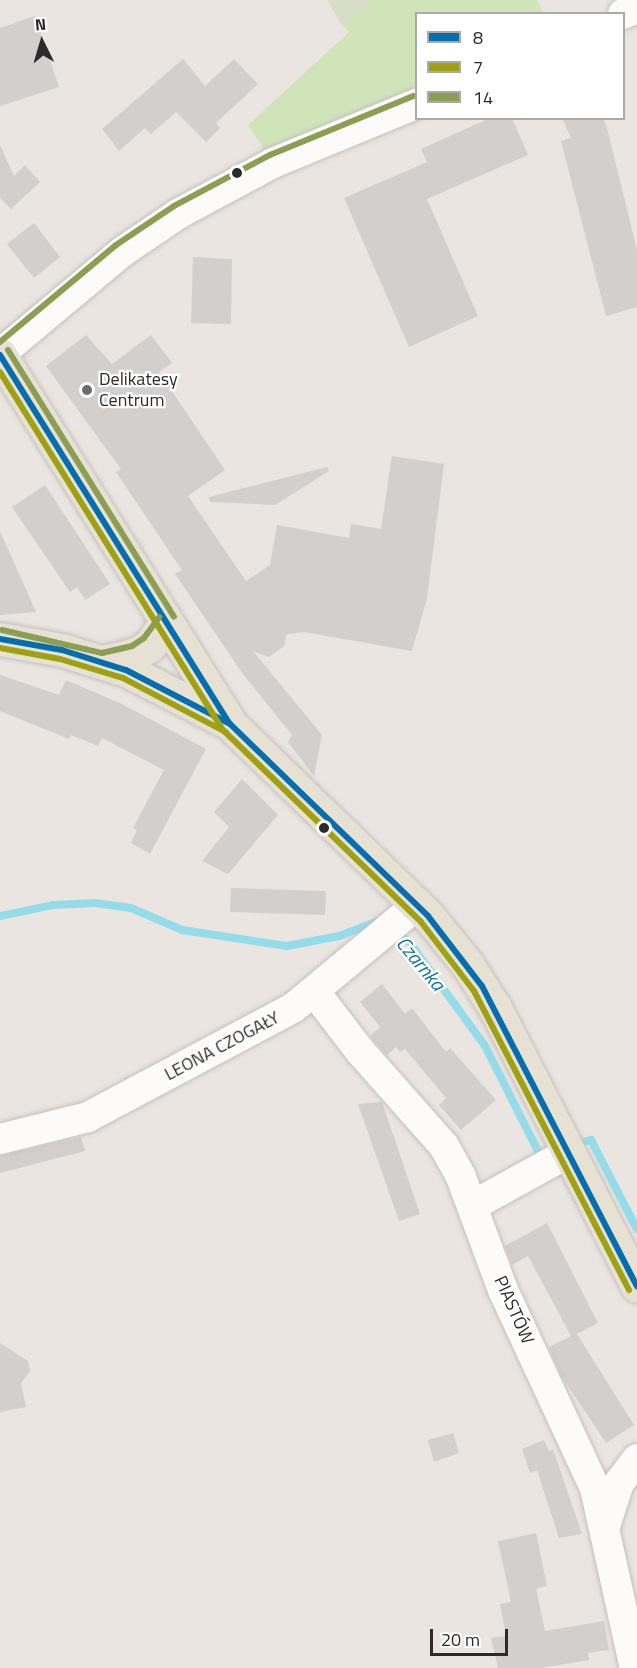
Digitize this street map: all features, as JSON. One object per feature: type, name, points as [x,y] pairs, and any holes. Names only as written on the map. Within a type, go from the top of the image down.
[{"type":"main road","points":[[0,355],[230,723],[444,934],[487,993],[637,1286]]},
{"type":"main road","points":[[102,662],[136,654],[150,645],[166,622]]},
{"type":"main road","points":[[0,639],[102,662],[170,690],[230,723]]},
{"type":"street","points":[[0,355],[122,252],[178,214],[273,163],[415,105]]},
{"type":"street","name":"LEONA CZOGAŁY","points":[[0,1138],[88,1118],[293,1008],[416,906]]},
{"type":"street","name":"PIASTÓW","points":[[315,991],[360,1051],[444,1146],[472,1206],[503,1290],[579,1449],[605,1526],[635,1668]]},
{"type":"street","points":[[472,1206],[564,1146]]},
{"type":"street","points":[[605,1526],[619,1483],[637,1459]]},
{"type":"green space","points":[[327,0],[372,0],[342,26]]},
{"type":"green space","points":[[372,0],[537,0],[543,12],[415,12],[415,104],[273,163],[248,125],[349,32],[342,26]]},
{"type":"building","points":[[35,16],[59,87],[0,106],[0,28]]},
{"type":"building","points":[[183,59],[205,86],[234,59],[258,84],[216,123],[220,128],[206,142],[176,112],[151,134],[145,128],[119,151],[102,129]]},
{"type":"building","points":[[486,120],[513,120],[528,155],[427,199],[478,316],[409,347],[344,198],[427,162],[421,149]]},
{"type":"building","points":[[563,120],[604,120],[637,250],[637,307],[606,316],[561,141],[571,138]]},
{"type":"building","points":[[0,145],[14,176],[25,165],[40,182],[11,209],[0,198]]},
{"type":"building","points":[[34,223],[60,257],[34,278],[7,244]]},
{"type":"building","points":[[193,257],[232,259],[231,324],[191,323]]},
{"type":"building","points":[[86,335],[112,364],[151,335],[172,363],[159,372],[225,470],[188,496],[246,581],[270,565],[277,525],[349,538],[351,524],[381,529],[392,456],[444,464],[427,598],[412,651],[304,632],[287,634],[284,646],[269,657],[253,651],[322,735],[314,776],[288,742],[292,735],[243,674],[175,574],[182,570],[116,472],[121,469],[46,366]]},
{"type":"building","points":[[327,467],[329,471],[275,505],[210,502],[209,497]]},
{"type":"building","points":[[45,485],[110,584],[85,600],[77,587],[70,592],[12,507]]},
{"type":"building","points":[[0,531],[36,612],[0,615]]},
{"type":"building","points":[[0,675],[59,695],[66,680],[122,704],[206,749],[150,854],[131,843],[137,830],[133,828],[164,770],[102,738],[98,746],[71,735],[69,739],[0,711]]},
{"type":"building","points":[[242,779],[278,815],[228,874],[202,861],[229,827],[214,812]]},
{"type":"building","points":[[231,888],[326,891],[325,915],[230,912]]},
{"type":"building","points":[[382,984],[405,1014],[412,1008],[446,1052],[450,1048],[496,1100],[461,1130],[439,1105],[446,1098],[405,1049],[400,1052],[396,1047],[387,1055],[370,1036],[380,1027],[360,1002]]},
{"type":"building","points":[[382,1102],[420,1214],[399,1221],[358,1104]]},
{"type":"building","points":[[81,1137],[85,1151],[0,1173],[0,1156]]},
{"type":"building","points":[[547,1223],[598,1323],[577,1334],[634,1425],[606,1443],[562,1377],[549,1347],[571,1336],[528,1256],[512,1265],[505,1246]]},
{"type":"building","points":[[0,1343],[28,1361],[30,1371],[21,1383],[26,1407],[0,1412]]},
{"type":"building","points":[[453,1433],[459,1453],[434,1462],[428,1440]]},
{"type":"building","points":[[544,1440],[549,1451],[553,1449],[582,1534],[559,1538],[537,1470],[530,1473],[522,1449]]},
{"type":"building","points":[[536,1533],[547,1586],[536,1589],[545,1631],[604,1621],[609,1650],[588,1653],[589,1660],[541,1668],[498,1668],[491,1638],[506,1636],[500,1604],[511,1602],[498,1541]]},
{"type":"waterway","name":"Czarnka","points":[[0,916],[53,905],[95,903],[131,908],[182,930],[287,946],[339,936],[378,921]]},
{"type":"waterway","name":"Czarnka","points":[[395,932],[410,943],[485,1046],[540,1155],[544,1154]]},
{"type":"waterway","name":"Czarnka","points":[[573,1145],[591,1140],[637,1229]]},
{"type":"transit line","name":"14","points":[[0,342],[116,245],[174,206],[270,155],[413,96]]},
{"type":"transit line","name":"14","points":[[8,350],[174,617]]},
{"type":"transit line","name":"8","points":[[0,355],[229,723],[428,916],[482,986],[637,1286]]},
{"type":"transit line","name":"7","points":[[0,372],[222,729],[421,922],[474,991],[629,1290]]},
{"type":"transit line","name":"14","points":[[2,630],[102,653],[132,646],[144,638],[159,617]]},
{"type":"transit line","name":"8","points":[[0,639],[62,650],[126,670],[230,724]]},
{"type":"transit line","name":"7","points":[[0,648],[60,659],[123,678],[226,732]]},
{"type":"place","name":"Delikatesy Centrum","points":[[87,390]]}]
